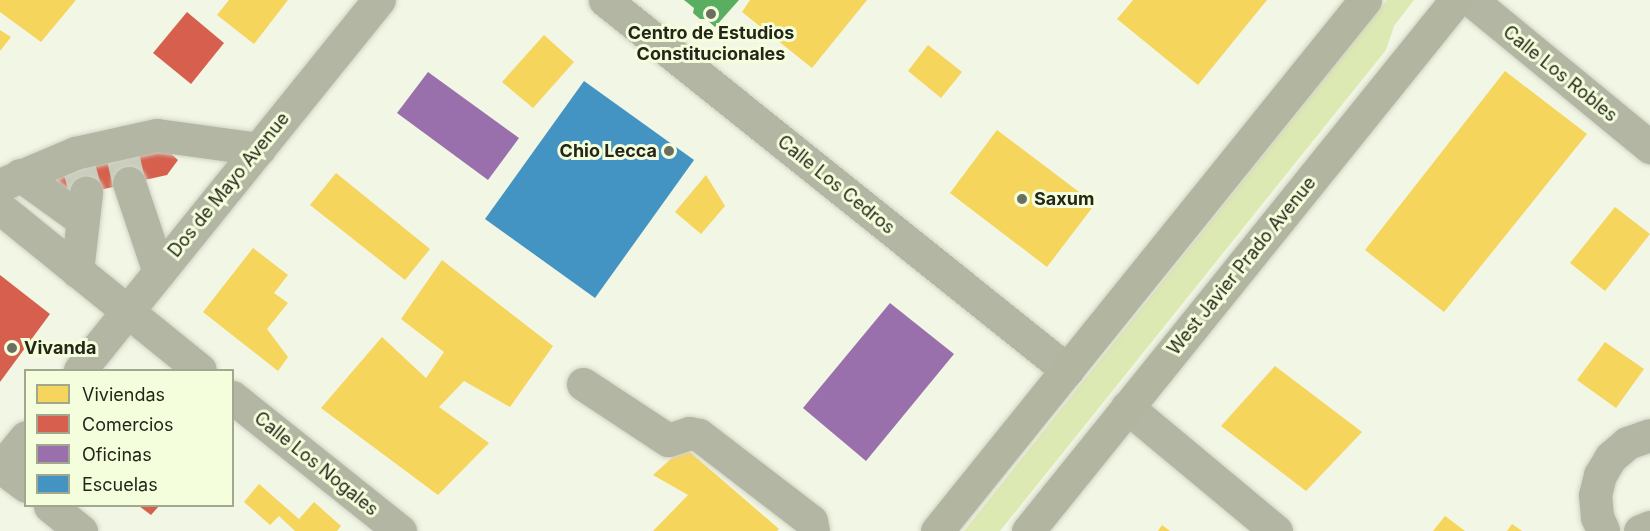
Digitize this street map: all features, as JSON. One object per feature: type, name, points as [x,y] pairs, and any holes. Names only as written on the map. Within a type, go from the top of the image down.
[{"type":"main road","points":[[937,531],[1365,0]]},
{"type":"main road","name":"West Javier Prado Avenue","points":[[1028,531],[1456,0]]},
{"type":"street","name":"Dos de Mayo Avenue","points":[[81,369],[379,0]]},
{"type":"street","name":"Calle Los Cedros","points":[[605,0],[1067,370]]},
{"type":"street","name":"Calle Los Robles","points":[[1471,0],[1650,147]]},
{"type":"street","points":[[10,180],[80,182],[123,159],[157,135],[259,149]]},
{"type":"street","points":[[123,159],[159,272]]},
{"type":"street","points":[[10,180],[80,182]]},
{"type":"street","points":[[77,271],[80,182]]},
{"type":"street","points":[[0,208],[199,369]]},
{"type":"street","points":[[583,384],[668,440],[689,433],[699,435],[811,521],[813,531]]},
{"type":"street","name":"Calle Los Nogales","points":[[234,399],[400,531]]},
{"type":"street","points":[[1127,407],[1276,531]]},
{"type":"street","points":[[1604,531],[1597,517],[1595,495],[1600,475],[1611,457],[1627,443],[1650,435]]},
{"type":"street","points":[[9,474],[24,441]]},
{"type":"street","points":[[51,507],[81,531]]},
{"type":"street","points":[[1640,531],[1650,527]]},
{"type":"green space","points":[[1387,0],[1414,0],[1394,26],[1386,50],[1000,531],[964,531]]},
{"type":"building: Viviendas","points":[[0,0],[76,0],[41,42],[0,12]]},
{"type":"building: Viviendas","points":[[229,0],[288,0],[254,44],[217,15]]},
{"type":"building: Viviendas","points":[[750,0],[867,0],[812,68],[742,12]]},
{"type":"building: Viviendas","points":[[1133,0],[1267,0],[1198,85],[1117,19]]},
{"type":"building: Viviendas","points":[[0,30],[11,37],[0,51]]},
{"type":"building: Viviendas","points":[[544,35],[574,62],[533,108],[502,82]]},
{"type":"building: Viviendas","points":[[928,45],[962,72],[941,98],[908,71]]},
{"type":"building: Viviendas","points":[[1505,71],[1587,134],[1444,312],[1365,250]]},
{"type":"building: Viviendas","name":"Saxum","points":[[997,130],[1095,204],[1047,267],[950,193]]},
{"type":"building: Viviendas","points":[[336,173],[430,249],[405,280],[310,205]]},
{"type":"building: Viviendas","points":[[706,175],[725,206],[701,234],[675,212]]},
{"type":"building: Viviendas","points":[[1615,207],[1650,234],[1605,291],[1570,263]]},
{"type":"building: Viviendas","points":[[253,248],[288,275],[274,293],[288,303],[267,329],[288,357],[278,371],[203,312]]},
{"type":"building: Viviendas","points":[[442,260],[553,346],[510,407],[464,381],[439,407],[489,443],[438,495],[321,408],[382,337],[426,378],[444,352],[401,319]]},
{"type":"building: Viviendas","points":[[1605,342],[1644,369],[1616,408],[1577,380]]},
{"type":"building: Viviendas","points":[[1275,366],[1362,432],[1306,491],[1221,426]]},
{"type":"building: Viviendas","points":[[684,447],[779,529],[777,531],[653,531],[688,495],[653,475]]},
{"type":"building: Viviendas","points":[[259,484],[299,519],[314,502],[341,526],[337,531],[295,531],[279,516],[270,525],[244,502]]},
{"type":"building: Viviendas","points":[[1445,516],[1465,531],[1433,531]]},
{"type":"building: Viviendas","points":[[1512,524],[1522,531],[1507,531]]},
{"type":"building: Viviendas","points":[[1162,525],[1170,531],[1158,531]]},
{"type":"building: Comercios","points":[[187,12],[224,43],[191,84],[153,53]]},
{"type":"building: Comercios","points":[[159,143],[178,160],[167,175],[59,199],[40,185],[53,170]]},
{"type":"building: Comercios","name":"Vivanda","points":[[0,275],[50,314],[0,382]]},
{"type":"building: Comercios","points":[[140,507],[158,507],[151,515]]},
{"type":"building: Oficinas","points":[[428,72],[519,138],[488,180],[397,113]]},
{"type":"building: Oficinas","points":[[890,303],[954,354],[866,461],[803,408]]},
{"type":"building: Escuelas","points":[[584,81],[694,160],[595,298],[485,219]]},
{"type":"building: Público","name":"Centro de Estudios Constitucionales","points":[[684,0],[739,0],[715,27],[706,19],[700,19],[693,13],[694,8]]},
{"type":"tunnel","points":[[122,152],[129,183]]},
{"type":"tunnel","points":[[78,163],[86,193]]},
{"type":"place","name":"Centro de Estudios Constitucionales","points":[[711,14]]},
{"type":"place","name":"Chio Lecca","points":[[669,151]]},
{"type":"place","name":"Saxum","points":[[1022,199]]},
{"type":"place","name":"Vivanda","points":[[12,348]]}]
